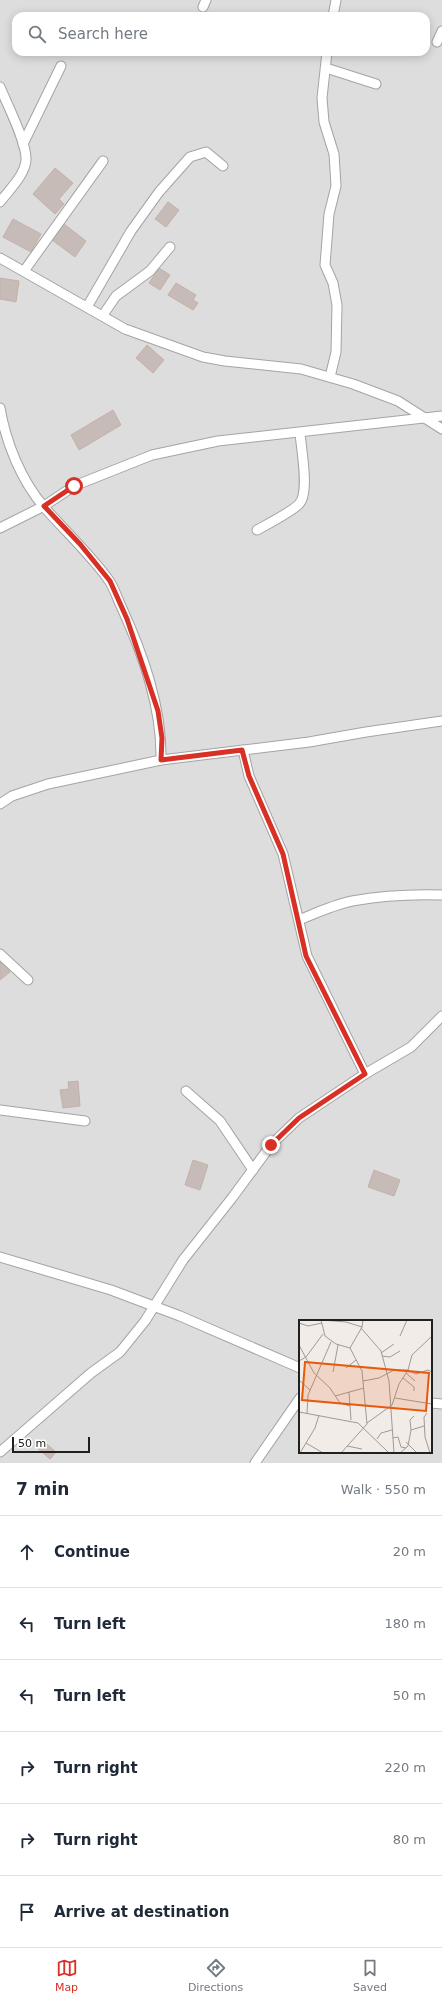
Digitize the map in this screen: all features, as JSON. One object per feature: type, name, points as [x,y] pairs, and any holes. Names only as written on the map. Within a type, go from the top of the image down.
[{"type":"street","points":[[334,12],[336,0]]},
{"type":"street","points":[[437,42],[442,31]]},
{"type":"street","points":[[327,56],[322,98],[324,122],[334,154],[336,186],[329,214],[324,265],[333,283],[337,305],[336,352],[330,377]]},
{"type":"street","points":[[23,144],[61,66]]},
{"type":"street","points":[[326,68],[376,84]]},
{"type":"street","points":[[0,87],[23,144],[26,160],[22,173],[0,202]]},
{"type":"street","points":[[87,306],[131,231],[159,192],[181,166],[190,158],[206,152],[223,166]]},
{"type":"street","points":[[24,271],[103,161]]},
{"type":"street","points":[[102,315],[116,296],[150,272],[170,246]]},
{"type":"street","points":[[0,258],[87,306],[125,329],[203,357],[225,362],[301,369],[330,377],[398,401],[442,429]]},
{"type":"street","points":[[0,408],[11,447],[23,477],[44,506],[80,544],[110,581],[127,619],[158,711],[162,738],[161,760]]},
{"type":"street","points":[[0,528],[44,506],[74,486],[152,455],[218,441],[442,416]]},
{"type":"street","points":[[256,530],[299,504],[303,496],[304,479],[300,433]]},
{"type":"street","points":[[0,804],[12,796],[48,784],[161,760],[310,742],[442,721]]},
{"type":"street","points":[[242,750],[249,776],[283,854],[306,956],[365,1074]]},
{"type":"street","points":[[299,920],[328,908],[352,901],[384,897],[442,895]]},
{"type":"street","points":[[0,954],[28,980]]},
{"type":"street","points":[[0,1452],[90,1373],[120,1352],[145,1321],[183,1260],[271,1145],[299,1118],[365,1074],[411,1047],[442,1016]]},
{"type":"street","points":[[186,1090],[220,1121],[253,1170]]},
{"type":"street","points":[[0,1110],[85,1121]]},
{"type":"street","points":[[0,1257],[111,1290],[153,1306],[299,1368]]},
{"type":"street","points":[[255,1463],[299,1399]]},
{"type":"street","points":[[432,1403],[442,1404]]},
{"type":"shaded area","points":[[0,0],[442,0],[442,1463],[0,1463]]},
{"type":"building","points":[[55,168],[73,183],[59,199],[64,204],[55,214],[33,194]]},
{"type":"building","points":[[168,202],[179,210],[166,227],[155,219]]},
{"type":"building","points":[[13,219],[41,234],[31,252],[3,237]]},
{"type":"building","points":[[64,224],[86,241],[75,257],[52,240]]},
{"type":"building","points":[[159,268],[170,275],[160,290],[149,283]]},
{"type":"building","points":[[0,278],[19,281],[16,302],[0,299]]},
{"type":"building","points":[[176,283],[196,295],[193,300],[198,303],[193,310],[168,295]]},
{"type":"building","points":[[147,345],[164,360],[153,373],[136,358]]},
{"type":"building","points":[[113,410],[121,425],[79,450],[71,435]]},
{"type":"building","points":[[1,959],[10,972],[0,980],[0,960]]},
{"type":"building","points":[[78,1081],[80,1106],[63,1108],[60,1090],[69,1089],[68,1082]]},
{"type":"building","points":[[193,1160],[208,1165],[200,1190],[185,1185]]},
{"type":"building","points":[[374,1170],[400,1180],[394,1196],[368,1187]]},
{"type":"building","points":[[43,1441],[56,1452],[50,1459],[37,1448]]},
{"type":"route","points":[[74,486],[44,506],[80,544],[110,581],[142,658],[158,711],[162,738],[161,760],[242,750],[249,776],[283,854],[306,956],[365,1074],[299,1118],[271,1145]]}]
